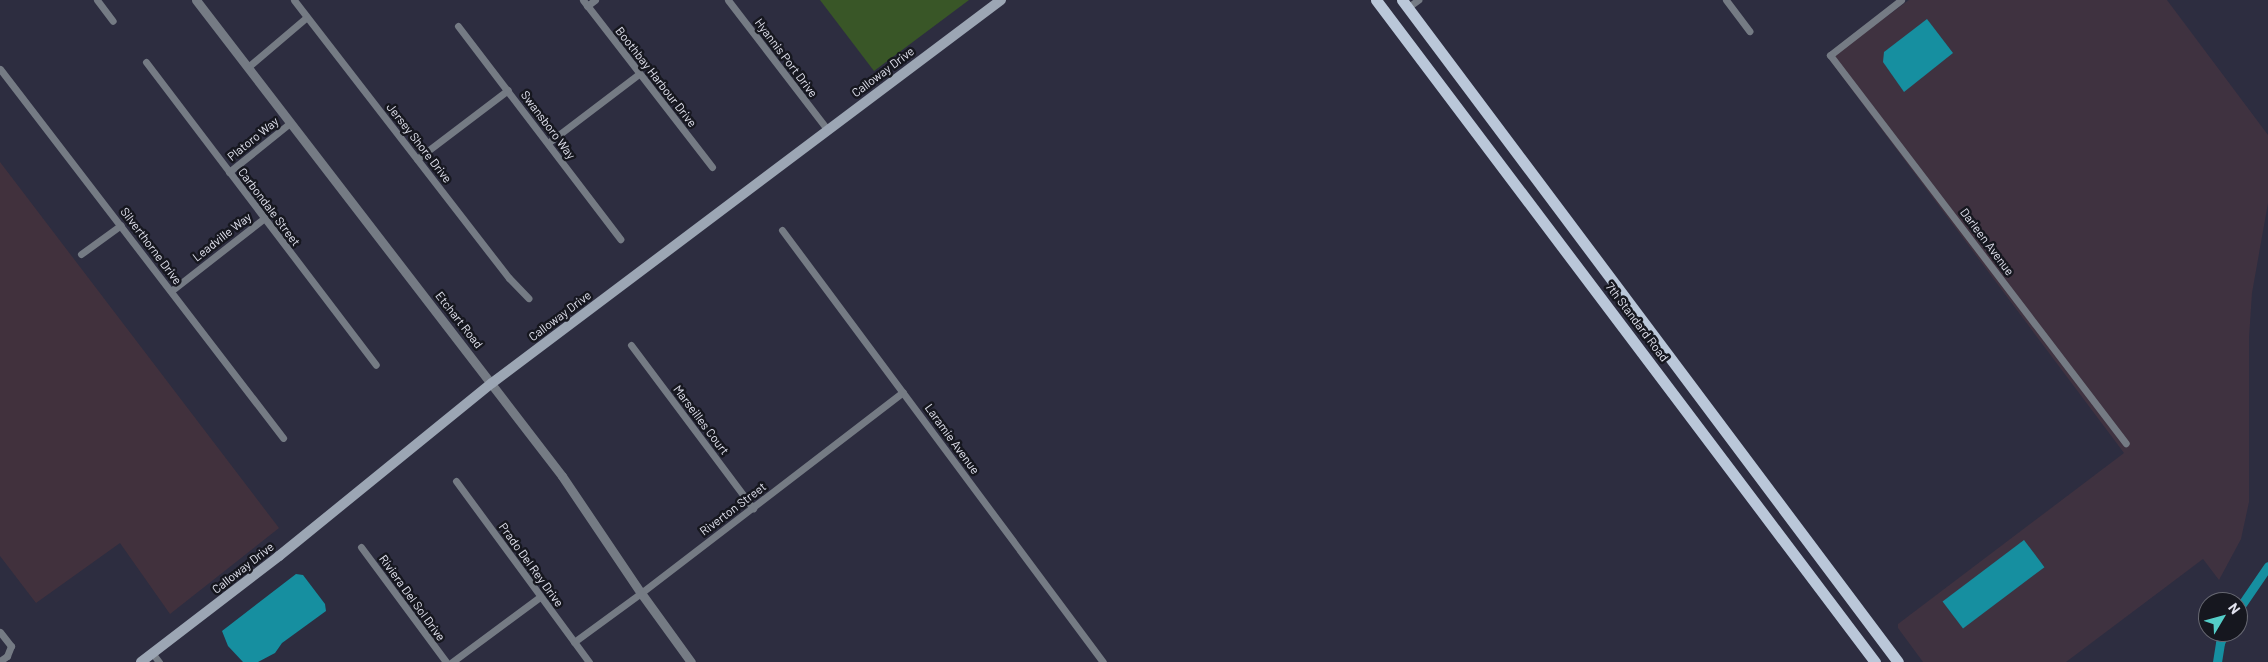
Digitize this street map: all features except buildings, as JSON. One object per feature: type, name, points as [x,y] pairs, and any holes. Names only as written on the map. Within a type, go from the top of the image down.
[{"type":"main road","name":"Calloway Drive","points":[[141,662],[156,658],[492,383],[827,129],[1001,0]]},
{"type":"main road","name":"7th Standard Road","points":[[1376,0],[1875,662]]},
{"type":"main road","name":"7th Standard Road","points":[[1404,4],[1898,662]]},
{"type":"street","points":[[97,0],[113,21]]},
{"type":"street","name":"Etchart Road","points":[[196,0],[562,476],[641,593],[691,662]]},
{"type":"street","name":"Jersey Shore Drive","points":[[294,0],[509,278],[528,298]]},
{"type":"street","points":[[585,3],[595,0]]},
{"type":"street","name":"Hyannis Port Drive","points":[[728,0],[827,129]]},
{"type":"street","points":[[1404,4],[1418,0]]},
{"type":"street","points":[[1726,0],[1749,31]]},
{"type":"street","name":"Darleen Avenue","points":[[1901,0],[1830,55],[2126,443]]},
{"type":"street","name":"Boothbay Harbour Drive","points":[[585,3],[712,168]]},
{"type":"street","points":[[248,67],[307,17]]},
{"type":"street","name":"Swansboro Way","points":[[458,26],[620,239]]},
{"type":"street","name":"Carbondale Street","points":[[146,62],[263,219],[376,364]]},
{"type":"street","name":"Silverthorne Drive","points":[[0,68],[283,438]]},
{"type":"street","points":[[548,143],[639,74]]},
{"type":"street","points":[[417,159],[508,90]]},
{"type":"street","name":"Platoro Way","points":[[229,172],[290,123]]},
{"type":"street","name":"Leadville Way","points":[[171,291],[263,219]]},
{"type":"street","points":[[81,254],[121,225]]},
{"type":"street","name":"Laramie Avenue","points":[[782,230],[1103,662]]},
{"type":"street","name":"Marseilles Court","points":[[631,345],[753,508]]},
{"type":"street","name":"Riverton Street","points":[[574,642],[753,508],[903,392]]},
{"type":"street","name":"Prado Del Rey Drive","points":[[456,481],[589,662]]},
{"type":"street","name":"Riviera Del Sol Drive","points":[[361,547],[446,662]]},
{"type":"street","points":[[452,662],[540,597]]},
{"type":"street","points":[[0,632],[10,646],[7,656],[0,661]]},
{"type":"shaded area","points":[[1909,0],[2167,0],[2268,135],[2268,203],[2252,293],[2249,338],[2249,502],[2241,539],[2219,580],[2203,559],[2066,662],[1923,662],[1898,628],[1898,624],[2124,453],[1829,59]]},
{"type":"shaded area","points":[[0,162],[279,528],[170,614],[120,543],[36,603],[0,556]]},
{"type":"green space","points":[[820,0],[969,0],[874,71]]},
{"type":"water","points":[[1927,19],[1953,53],[1904,92],[1883,62],[1884,52]]},
{"type":"water","points":[[2024,540],[2044,567],[1963,629],[1943,601]]},
{"type":"water","points":[[296,574],[303,575],[325,604],[326,611],[282,643],[275,653],[258,662],[243,662],[228,646],[222,631]]},
{"type":"waterway","points":[[2248,595],[2268,566]]},
{"type":"waterway","points":[[2217,662],[2220,642]]}]
